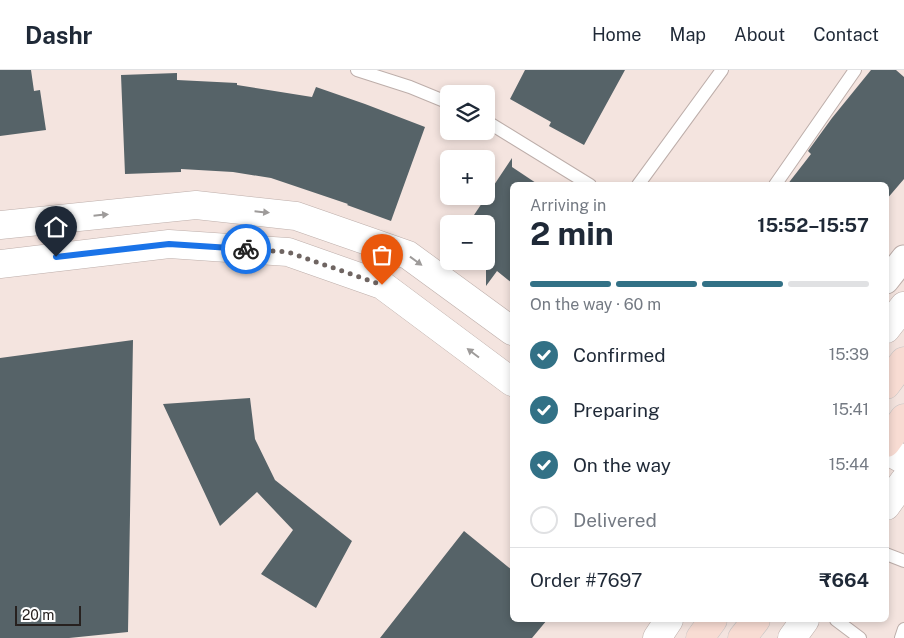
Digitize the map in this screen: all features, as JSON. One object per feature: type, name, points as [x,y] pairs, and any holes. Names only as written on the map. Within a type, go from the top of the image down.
[{"type":"main road","points":[[0,225],[196,205],[296,216],[408,255],[510,330]]},
{"type":"main road","points":[[0,264],[169,244],[288,252],[382,285],[510,381]]},
{"type":"main road","points":[[889,325],[904,306]]},
{"type":"main road","points":[[889,381],[904,361]]},
{"type":"main road","points":[[889,438],[904,418]]},
{"type":"main road","points":[[889,452],[904,460]]},
{"type":"main road","points":[[889,502],[904,481]]},
{"type":"main road","points":[[657,638],[668,622]]},
{"type":"main road","points":[[700,638],[712,622]]},
{"type":"main road","points":[[742,638],[754,622]]},
{"type":"main road","points":[[792,638],[804,622]]},
{"type":"street","points":[[889,277],[904,258]]},
{"type":"lane","points":[[357,70],[410,87],[440,99]]},
{"type":"lane","points":[[640,182],[722,70]]},
{"type":"lane","points":[[777,182],[855,70]]},
{"type":"lane","points":[[495,127],[585,182]]},
{"type":"lane","points":[[889,555],[904,561]]},
{"type":"lane","points":[[839,622],[860,638]]},
{"type":"lane","points":[[901,638],[904,630]]},
{"type":"building","points":[[0,70],[31,70],[34,91],[40,90],[46,130],[0,136]]},
{"type":"building","points":[[525,70],[625,70],[584,145],[549,126],[551,122],[510,99]]},
{"type":"building","points":[[871,70],[896,70],[904,77],[904,179],[889,196],[889,182],[789,182],[811,154],[808,151]]},
{"type":"building","points":[[177,73],[177,80],[237,83],[237,85],[312,97],[316,87],[425,127],[391,221],[271,178],[233,172],[181,169],[181,172],[125,174],[121,75]]},
{"type":"building","points":[[512,158],[512,167],[534,182],[510,182],[510,281],[497,271],[486,286],[486,270],[495,270],[495,215],[474,215],[481,205],[495,205],[495,184]]},
{"type":"building","points":[[133,340],[128,632],[69,638],[0,638],[0,358]]},
{"type":"building","points":[[250,398],[255,439],[275,480],[352,541],[316,608],[261,574],[293,530],[257,492],[220,526],[163,404]]},
{"type":"building","points":[[464,531],[510,568],[510,622],[545,622],[532,638],[380,638]]},
{"type":"way so far","points":[[246,249],[288,252],[382,285]]},
{"type":"route","points":[[56,257],[169,244],[246,249]]}]
